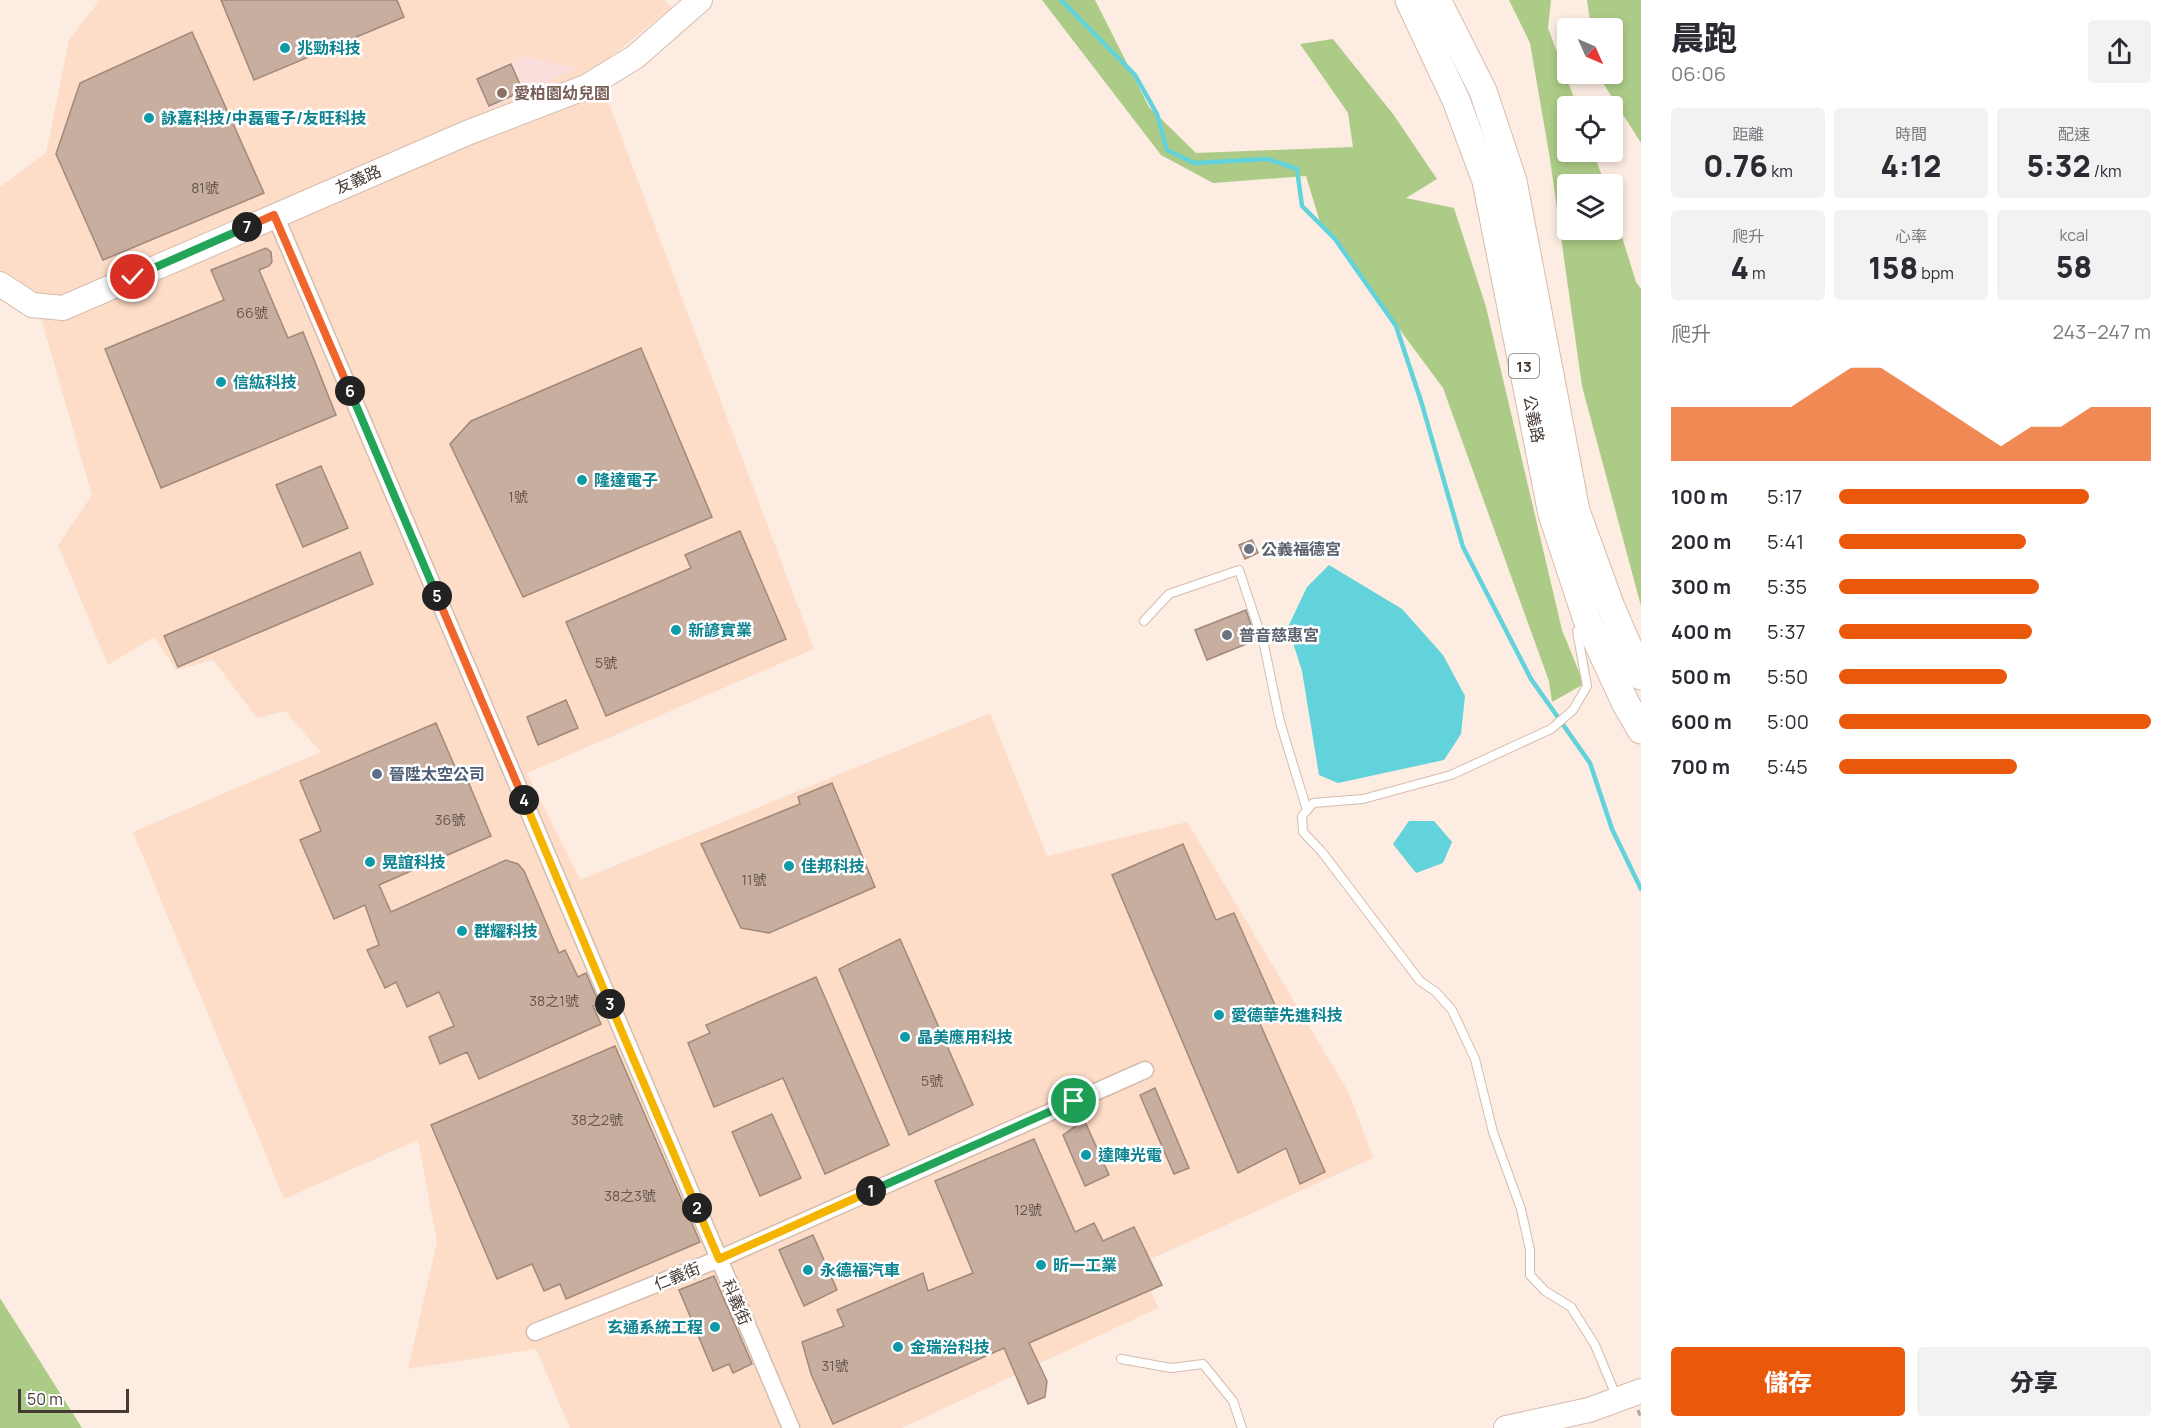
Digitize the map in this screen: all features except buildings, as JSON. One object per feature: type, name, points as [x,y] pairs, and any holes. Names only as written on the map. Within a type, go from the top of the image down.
[{"type":"main road","name":"公義路","points":[[1408,0],[1456,100],[1486,181],[1552,514],[1599,614],[1641,676]]},
{"type":"main road","name":"公義路","points":[[1437,0],[1483,91],[1513,181],[1576,511],[1599,614],[1626,704],[1641,730]]},
{"type":"main road","points":[[1486,181],[1513,181]]},
{"type":"street","name":"友義路","points":[[0,284],[32,305],[63,308],[467,133],[586,87],[635,57],[700,0]]},
{"type":"street","name":"科義街","points":[[274,215],[791,1428]]},
{"type":"street","name":"仁義街","points":[[535,1332],[719,1259],[1145,1070]]},
{"type":"street","points":[[1506,1428],[1589,1410],[1641,1391]]},
{"type":"lane","points":[[1144,621],[1169,594],[1239,570],[1264,645],[1280,722],[1307,810]]},
{"type":"lane","points":[[1599,614],[1577,631],[1587,686],[1574,710],[1551,729],[1451,775],[1362,799],[1313,803],[1302,816],[1303,832],[1322,852],[1420,981],[1437,992],[1452,1010],[1475,1059],[1493,1132],[1521,1209],[1530,1250],[1530,1275],[1545,1291],[1571,1307],[1595,1345],[1618,1400]]},
{"type":"lane","points":[[1121,1359],[1171,1368],[1203,1364],[1233,1401],[1242,1428]]},
{"type":"shaded area","points":[[100,0],[664,0],[672,7],[596,69],[814,649],[527,773],[580,880],[990,713],[1047,856],[1187,822],[1349,1093],[1373,1158],[1140,1264],[1158,1308],[902,1428],[570,1428],[536,1349],[408,1369],[437,1242],[418,1140],[284,1199],[133,832],[321,752],[285,711],[257,718],[213,660],[176,670],[154,637],[108,665],[58,545],[92,495],[34,294],[0,270],[0,187],[46,153],[69,40]]},
{"type":"shaded area","name":"愛柏園幼兒園","points":[[522,56],[578,68],[488,109],[475,78]]},
{"type":"green space","points":[[1042,0],[1095,0],[1149,107],[1196,153],[1353,147],[1348,113],[1300,44],[1333,39],[1393,114],[1437,179],[1406,198],[1454,208],[1486,307],[1562,630],[1584,684],[1552,702],[1549,681],[1443,388],[1320,222],[1306,176],[1213,183],[1161,155]]},
{"type":"green space","points":[[1509,0],[1551,0],[1548,28],[1557,52],[1557,84],[1569,84],[1573,96],[1557,96],[1557,162],[1597,162],[1601,174],[1557,174],[1557,209],[1550,159],[1530,43]]},
{"type":"green space","points":[[1587,0],[1641,0],[1641,143],[1623,115],[1623,96],[1611,96],[1604,84],[1623,84],[1623,18],[1590,18]]},
{"type":"green space","points":[[1561,240],[1623,240],[1636,282],[1641,289],[1641,606],[1582,386]]},
{"type":"green space","points":[[0,1298],[82,1428],[0,1428]]},
{"type":"water","points":[[1329,565],[1402,609],[1443,655],[1465,696],[1461,734],[1444,760],[1338,783],[1319,775],[1302,671],[1288,627],[1307,587]]},
{"type":"water","points":[[1409,821],[1434,821],[1452,842],[1443,863],[1416,873],[1393,844]]},
{"type":"waterway","points":[[1061,0],[1135,75],[1157,114],[1167,150],[1194,163],[1268,159],[1297,169],[1302,206],[1335,239],[1396,326],[1421,401],[1463,547],[1531,679],[1590,763],[1612,829],[1641,889]]},
{"type":"place","name":"兆勁科技","points":[[285,48]]},
{"type":"place","name":"愛柏園幼兒園","points":[[502,93]]},
{"type":"place","name":"詠嘉科技/中磊電子/友旺科技","points":[[149,118]]},
{"type":"place","name":"信紘科技","points":[[221,382]]},
{"type":"place","name":"隆達電子","points":[[582,480]]},
{"type":"place","name":"公義福德宮","points":[[1249,549]]},
{"type":"place","name":"新諺實業","points":[[676,630]]},
{"type":"place","name":"普音慈惠宮","points":[[1227,635]]},
{"type":"place","name":"晉陞太空公司","points":[[377,774]]},
{"type":"place","name":"晃誼科技","points":[[370,862]]},
{"type":"place","name":"佳邦科技","points":[[789,866]]},
{"type":"place","name":"群耀科技","points":[[462,931]]},
{"type":"place","name":"愛德華先進科技","points":[[1219,1015]]},
{"type":"place","name":"晶美應用科技","points":[[905,1037]]},
{"type":"place","name":"達陣光電","points":[[1086,1155]]},
{"type":"place","name":"昕一工業","points":[[1041,1265]]},
{"type":"place","name":"永德福汽車","points":[[808,1270]]},
{"type":"place","name":"玄通系統工程","points":[[715,1327]]},
{"type":"place","name":"金瑞治科技","points":[[898,1347]]},
{"type":"route","points":[[133,277],[274,215],[719,1259],[1074,1101]]}]
